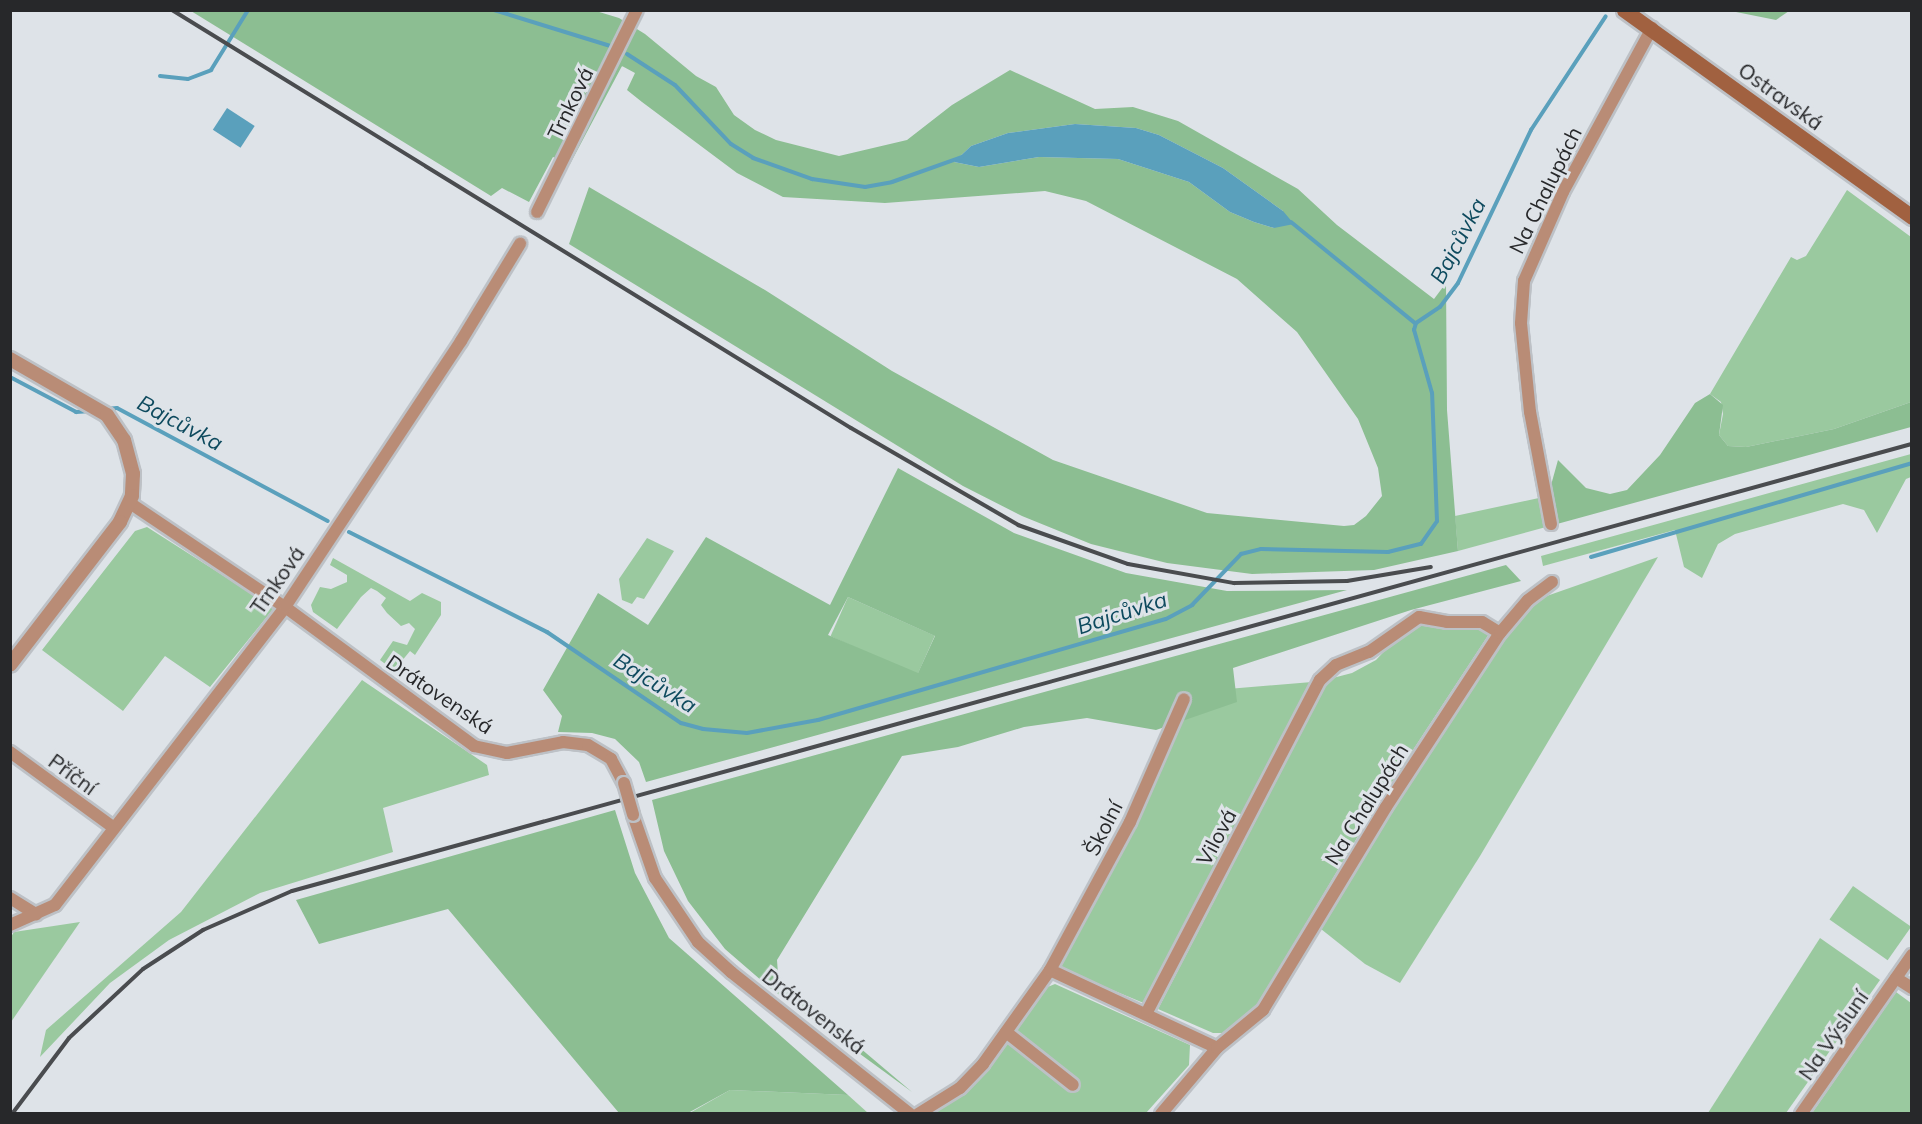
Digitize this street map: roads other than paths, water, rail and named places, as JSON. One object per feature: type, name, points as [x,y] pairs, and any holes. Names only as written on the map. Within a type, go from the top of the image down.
[{"type":"main road","name":"Ostravská","points":[[1624,10],[1911,217]]},
{"type":"street","name":"Trnková","points":[[537,212],[638,10]]},
{"type":"street","name":"Na Chalupách","points":[[1551,524],[1530,412],[1521,323],[1524,281],[1563,192],[1652,28]]},
{"type":"street","name":"Trnková","points":[[10,925],[55,905],[285,607],[461,341],[520,244]]},
{"type":"street","points":[[10,359],[87,401],[107,415],[128,449],[134,474],[130,503],[120,522],[10,665]]},
{"type":"street","name":"Drátovenská","points":[[130,503],[285,607],[474,746],[507,753],[563,742],[588,746],[611,759],[624,783],[655,878],[698,942],[730,972],[910,1113]]},
{"type":"street","name":"Na Chalupách","points":[[1161,1113],[1216,1048],[1263,1010],[1386,807],[1500,633],[1528,600],[1552,582]]},
{"type":"street","name":"Vilová","points":[[1147,1012],[1320,680],[1336,665],[1369,652],[1419,617],[1447,622],[1482,622],[1500,633]]},
{"type":"street","name":"Školní","points":[[918,1113],[960,1088],[1006,1032],[1050,970],[1130,822],[1184,699]]},
{"type":"street","name":"Příční","points":[[10,752],[113,827]]},
{"type":"street","points":[[10,897],[36,914]]},
{"type":"street","name":"Na Výsluní","points":[[1802,1113],[1911,955]]},
{"type":"street","points":[[1050,970],[1147,1012],[1216,1048]]},
{"type":"street","points":[[1896,978],[1911,988]]},
{"type":"street","points":[[1006,1032],[1073,1085]]},
{"type":"water","points":[[227,108],[255,126],[241,148],[213,130]]},
{"type":"water","points":[[1075,124],[1136,128],[1159,135],[1223,168],[1283,211],[1294,224],[1274,228],[1254,222],[1230,212],[1189,182],[1118,159],[1039,157],[979,167],[954,162],[971,146],[1008,133]]},
{"type":"waterway","points":[[160,76],[188,79],[211,70],[248,10]]},
{"type":"waterway","points":[[494,10],[610,46]]},
{"type":"waterway","name":"Bajcůvka","points":[[349,532],[547,632],[681,723],[703,729],[747,733],[818,720],[1166,619],[1192,605],[1241,554],[1261,549],[1388,552],[1421,544],[1437,521],[1432,393],[1414,330],[1416,323],[1440,307],[1458,283],[1531,130],[1606,16]]},
{"type":"waterway","points":[[627,54],[675,85],[731,144],[753,158],[812,179],[865,187],[892,182],[962,157]]},
{"type":"waterway","points":[[1291,222],[1415,323]]},
{"type":"waterway","name":"Bajcůvka","points":[[10,377],[76,412],[91,411]]},
{"type":"waterway","name":"Bajcůvka","points":[[107,409],[117,408],[328,521]]},
{"type":"waterway","points":[[1591,557],[1912,463]]},
{"type":"railway","points":[[172,10],[851,428],[1018,525],[1128,564],[1234,583],[1347,581],[1431,567]]},
{"type":"railway","points":[[12,1114],[69,1038],[143,969],[203,930],[292,891],[1912,444]]}]
